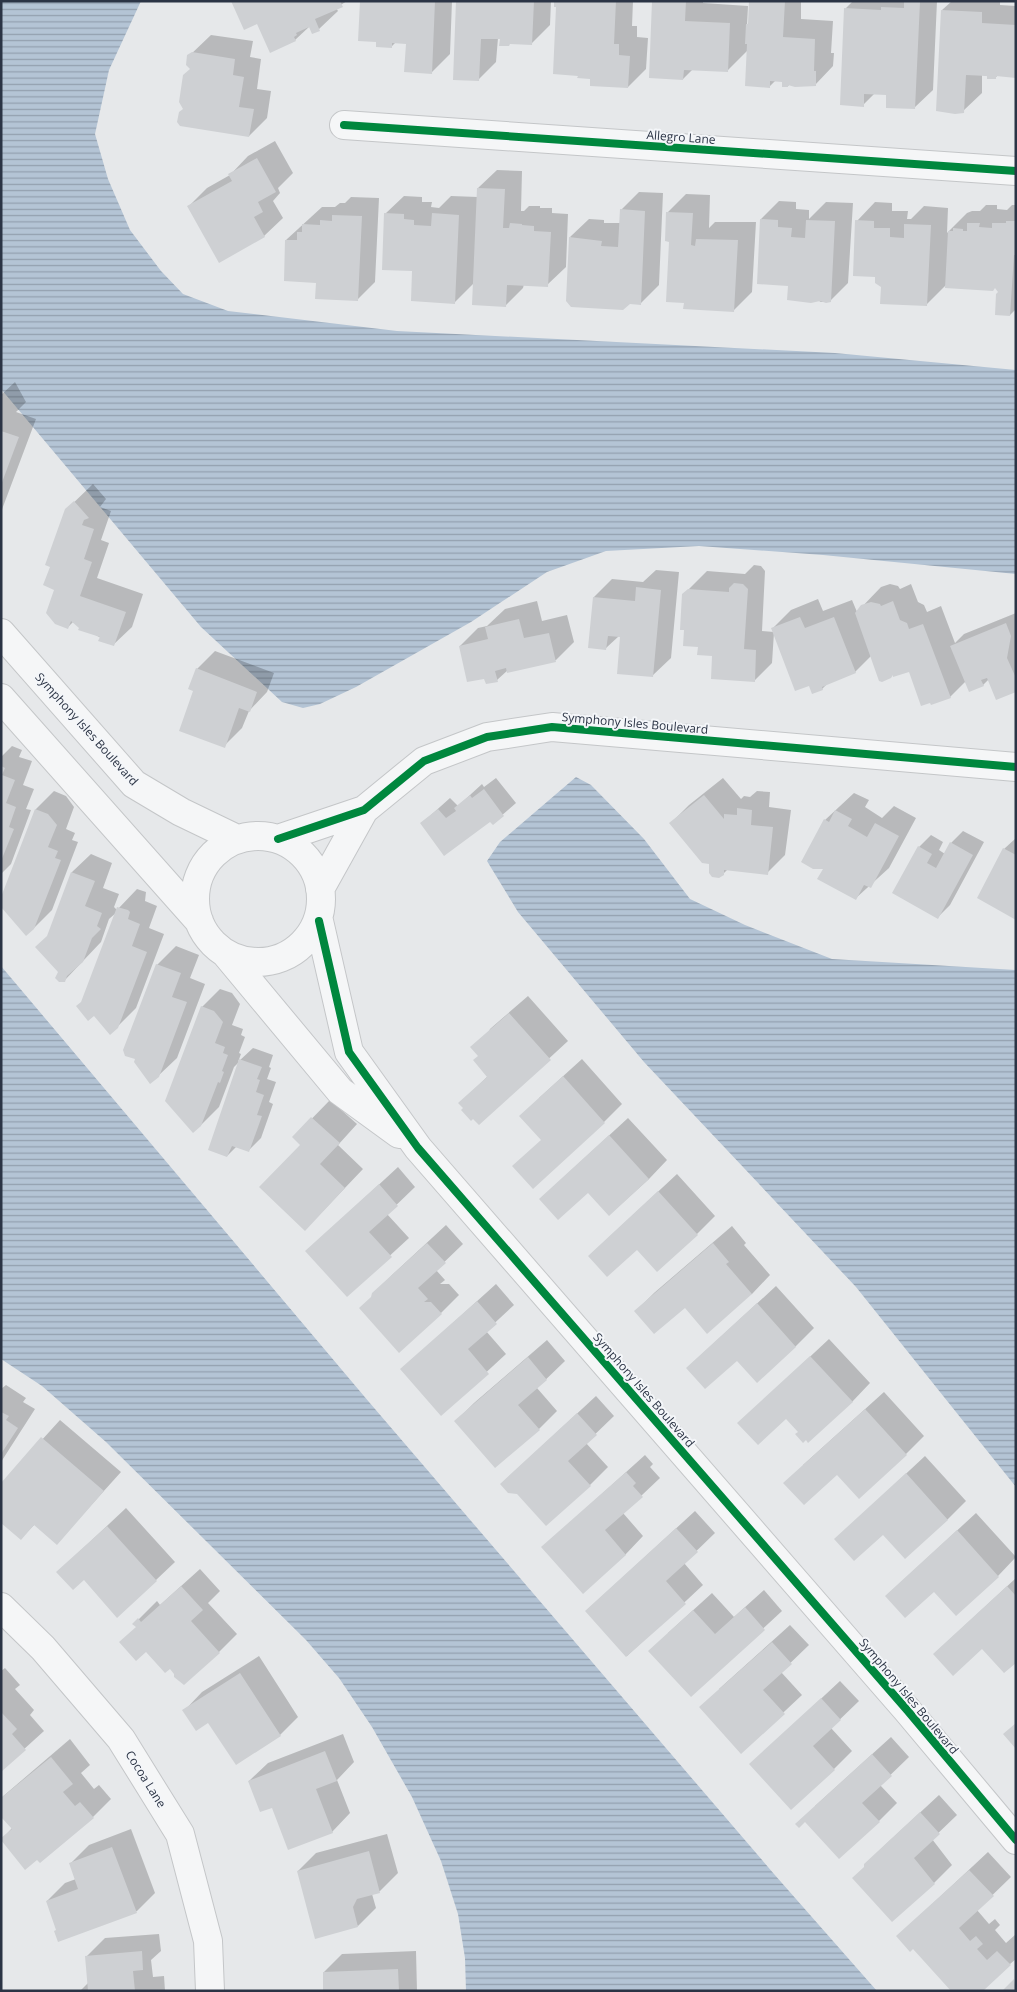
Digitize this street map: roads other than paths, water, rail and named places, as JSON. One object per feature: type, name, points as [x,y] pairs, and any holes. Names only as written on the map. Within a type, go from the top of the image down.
[{"type":"street","name":"Allegro Lane","points":[[344,125],[1016,171]]},
{"type":"street","name":"Symphony Isles Boulevard","points":[[1,632],[134,784],[182,812],[237,839]]},
{"type":"street","name":"Symphony Isles Boulevard","points":[[1,698],[199,921]]},
{"type":"street","name":"Symphony Isles Boulevard","points":[[278,838],[364,810],[424,761],[487,737],[552,727],[1016,767]]},
{"type":"street","name":"Symphony Isles Boulevard","points":[[320,889],[364,810]]},
{"type":"street","name":"Symphony Isles Boulevard","points":[[418,1148],[340,1091],[226,954],[214,945],[205,934],[199,921],[195,902],[197,882],[205,863],[220,848],[237,839],[257,836],[278,838],[293,846],[306,858],[315,872],[320,889],[319,921],[349,1052],[418,1148],[907,1710],[1016,1840]]},
{"type":"street","name":"Symphony Isles Boulevard","points":[[226,954],[245,961],[265,962],[285,956],[302,945],[319,921]]},
{"type":"street","name":"Cocoa Lane","points":[[1,1607],[43,1648],[121,1739],[180,1834],[208,1941],[210,1991]]},
{"type":"water","points":[[1,1],[141,1],[109,70],[95,134],[108,179],[130,230],[161,271],[183,294],[228,311],[397,331],[835,353],[1016,370],[1016,574],[823,555],[699,546],[606,551],[547,572],[471,622],[356,687],[320,704],[303,708],[282,702],[201,627],[1,389]]},
{"type":"water","points":[[576,777],[591,785],[644,839],[690,899],[745,925],[832,959],[1016,970],[1016,1487],[856,1287],[644,1062],[518,912],[487,861],[500,842]]},
{"type":"water","points":[[1,966],[369,1402],[774,1874],[877,1991],[466,1991],[465,1958],[458,1914],[441,1861],[412,1797],[372,1727],[339,1678],[306,1640],[106,1442],[42,1386],[1,1359]]}]
